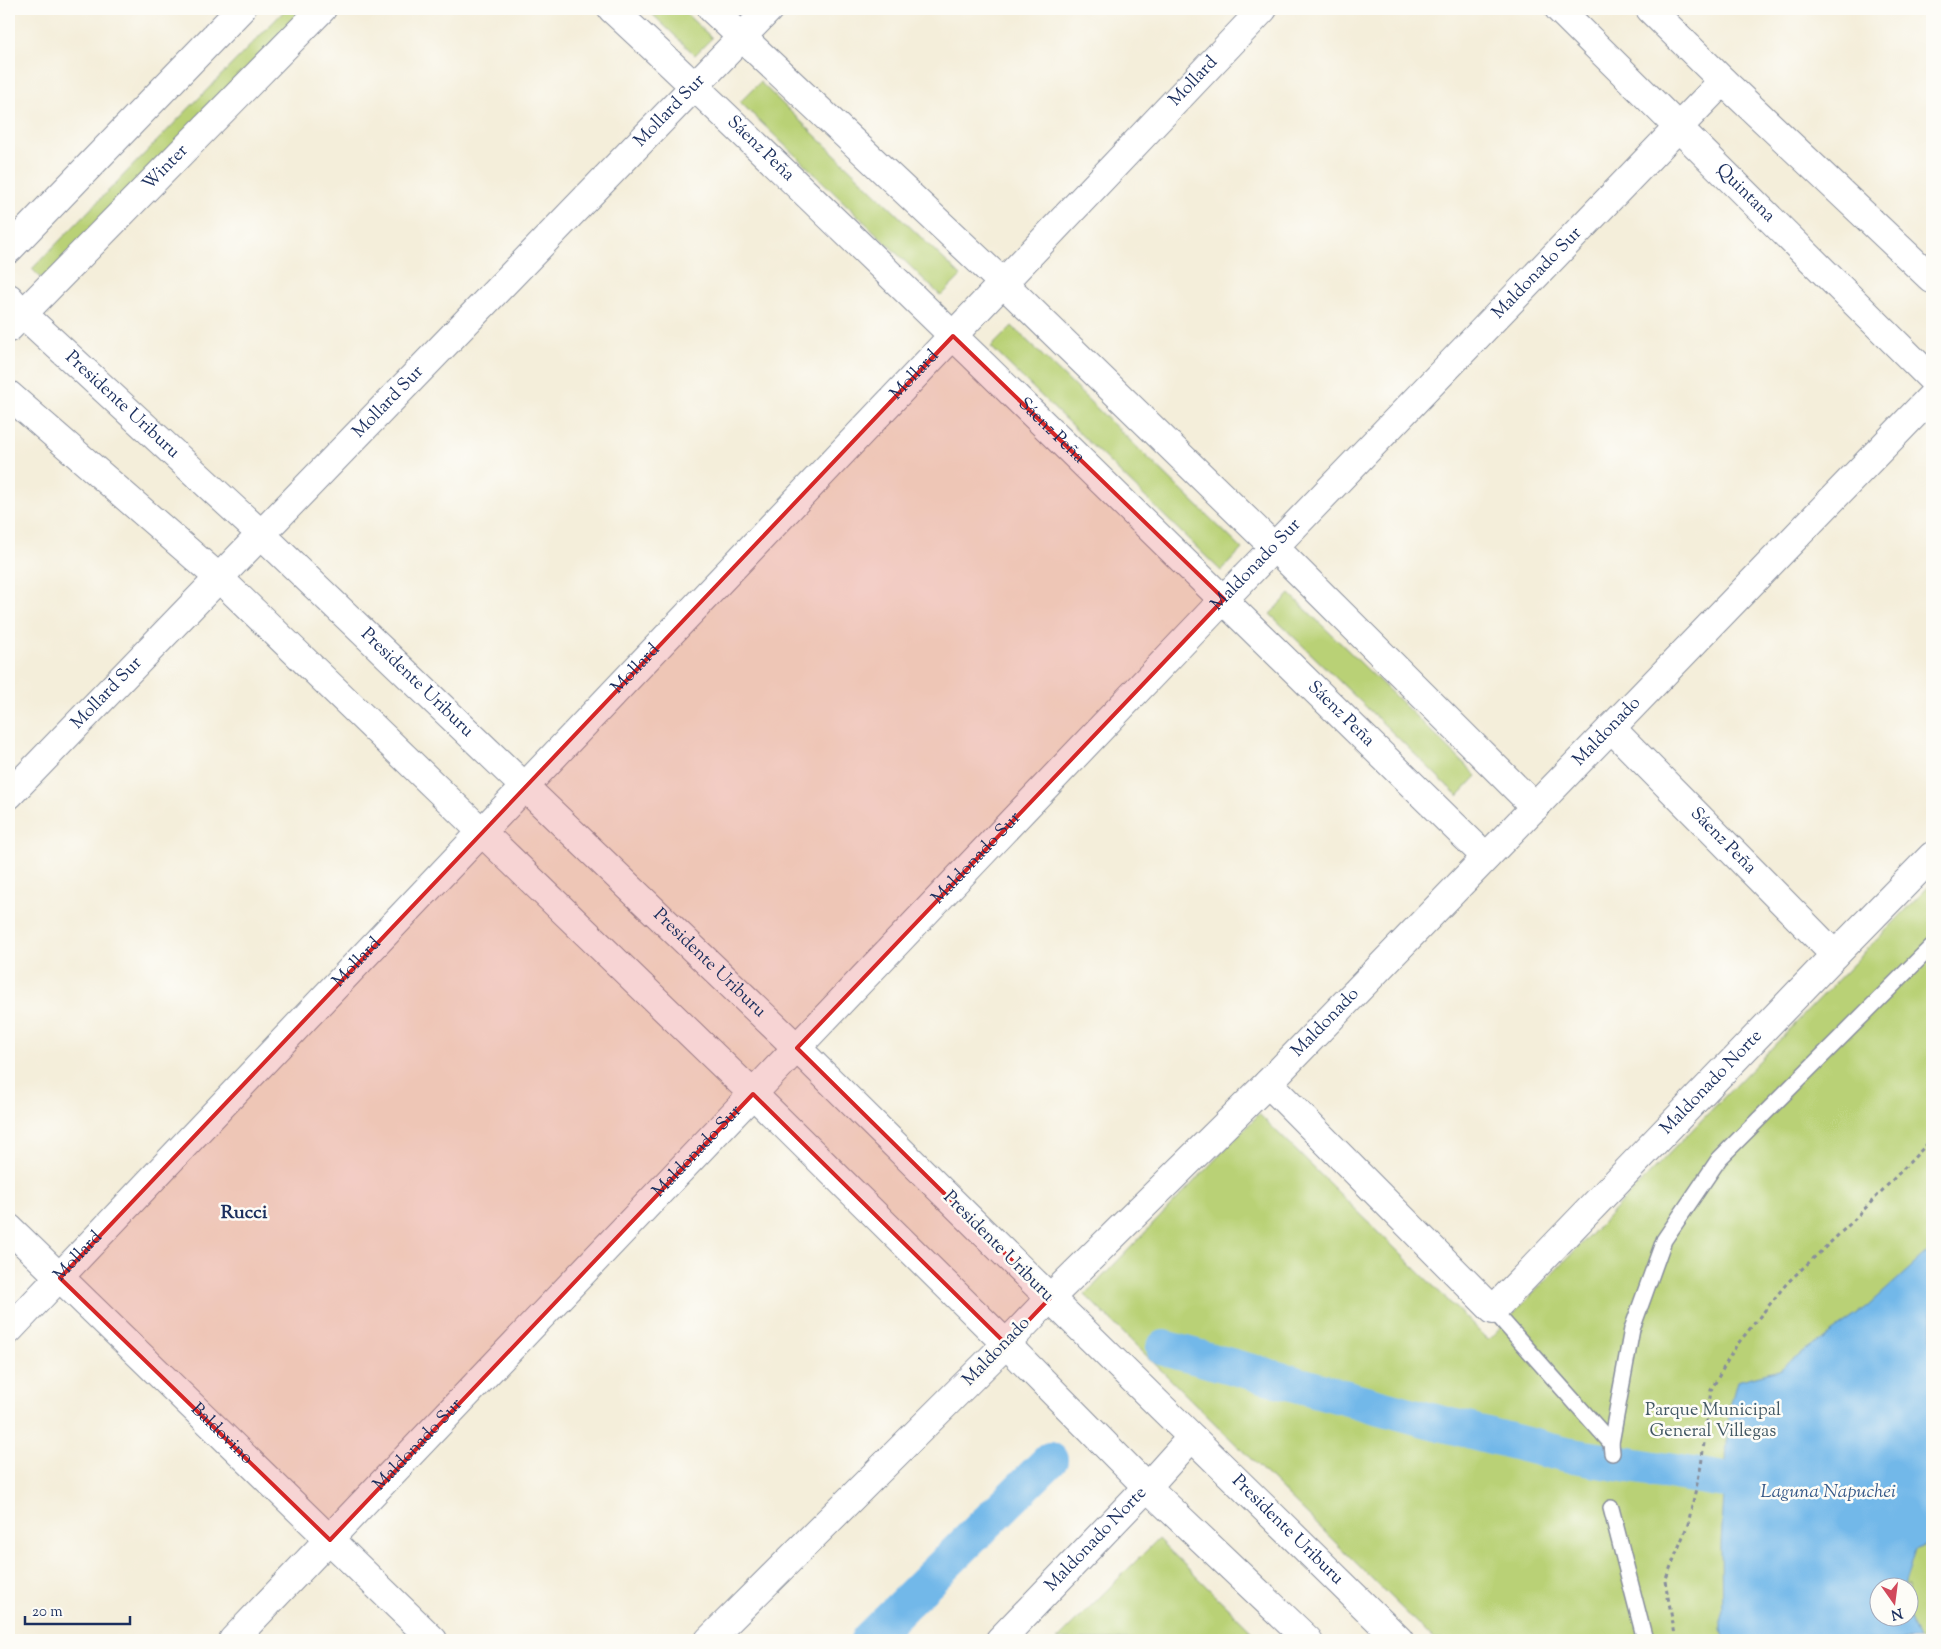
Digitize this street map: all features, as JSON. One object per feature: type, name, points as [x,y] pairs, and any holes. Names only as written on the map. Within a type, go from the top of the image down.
[{"type":"street","points":[[9,249],[241,9]]},
{"type":"street","name":"Winter","points":[[13,313],[322,9]]},
{"type":"street","name":"Sáenz Peña","points":[[612,9],[695,85],[1224,599],[1486,858]]},
{"type":"street","points":[[712,9],[1003,284],[1274,547],[1535,807]]},
{"type":"street","name":"Mollard Sur","points":[[9,795],[769,9]]},
{"type":"street","name":"Mollard","points":[[9,1330],[1263,9]]},
{"type":"street","name":"Quintana","points":[[1559,9],[1932,380]]},
{"type":"street","points":[[1650,9],[1723,81],[1932,279]]},
{"type":"street","name":"Maldonado Sur","points":[[234,1640],[1224,599],[1723,81]]},
{"type":"street","name":"Presidente Uriburu","points":[[13,313],[261,534],[797,1048],[1191,1438],[1399,1640]]},
{"type":"street","points":[[9,394],[219,578],[753,1094],[1006,1344],[1147,1487],[1308,1640]]},
{"type":"street","name":"Maldonado","points":[[709,1640],[1050,1298],[1268,1083],[1932,396]]},
{"type":"street","name":"Sáenz Peña","points":[[1611,728],[1834,955]]},
{"type":"street","name":"Maldonado Norte","points":[[1493,1310],[1834,955],[1932,856]]},
{"type":"street","points":[[1268,1083],[1493,1310]]},
{"type":"street","name":"Baldovino","points":[[9,1228],[433,1640]]},
{"type":"street","name":"Maldonado Norte","points":[[1000,1640],[1147,1487],[1191,1438]]},
{"type":"lane","points":[[1493,1310],[1612,1448],[1632,1329],[1664,1240],[1720,1159],[1932,946]]},
{"type":"lane","points":[[1611,1508],[1645,1640]]},
{"type":"path","points":[[1676,1640],[1665,1581],[1688,1524],[1701,1466],[1711,1390],[1736,1346],[1787,1283],[1850,1224],[1932,1139]]},
{"type":"highlighted area","points":[[953,336],[1224,599],[797,1048],[1050,1298],[1006,1344],[753,1094],[330,1540],[60,1278]]},
{"type":"green space","points":[[286,9],[322,9],[50,287],[32,269]]},
{"type":"green space","points":[[647,9],[681,9],[712,38],[695,55]]},
{"type":"green space","points":[[760,82],[961,276],[941,296],[740,102]]},
{"type":"green space","points":[[1012,326],[1242,549],[1221,571],[991,347]]},
{"type":"green space","points":[[1290,594],[1477,776],[1458,796],[1270,614]]},
{"type":"green space","name":"Parque Municipal General Villegas","points":[[1932,883],[1932,1640],[1434,1640],[1085,1295],[1259,1114],[1488,1340]]},
{"type":"green space","points":[[1158,1539],[1261,1640],[1057,1640]]},
{"type":"water","name":"Laguna Napuchei","points":[[1932,1248],[1932,1543],[1915,1550],[1907,1576],[1868,1576],[1868,1626],[1913,1626],[1918,1640],[1725,1640],[1722,1629],[1721,1544],[1729,1410],[1737,1381],[1779,1370],[1866,1308]]},
{"type":"waterway","points":[[1164,1348],[1428,1420],[1566,1455],[1725,1480]]},
{"type":"waterway","points":[[868,1640],[1050,1460]]},
{"type":"district","name":"Rucci","points":[[244,1213]]}]
